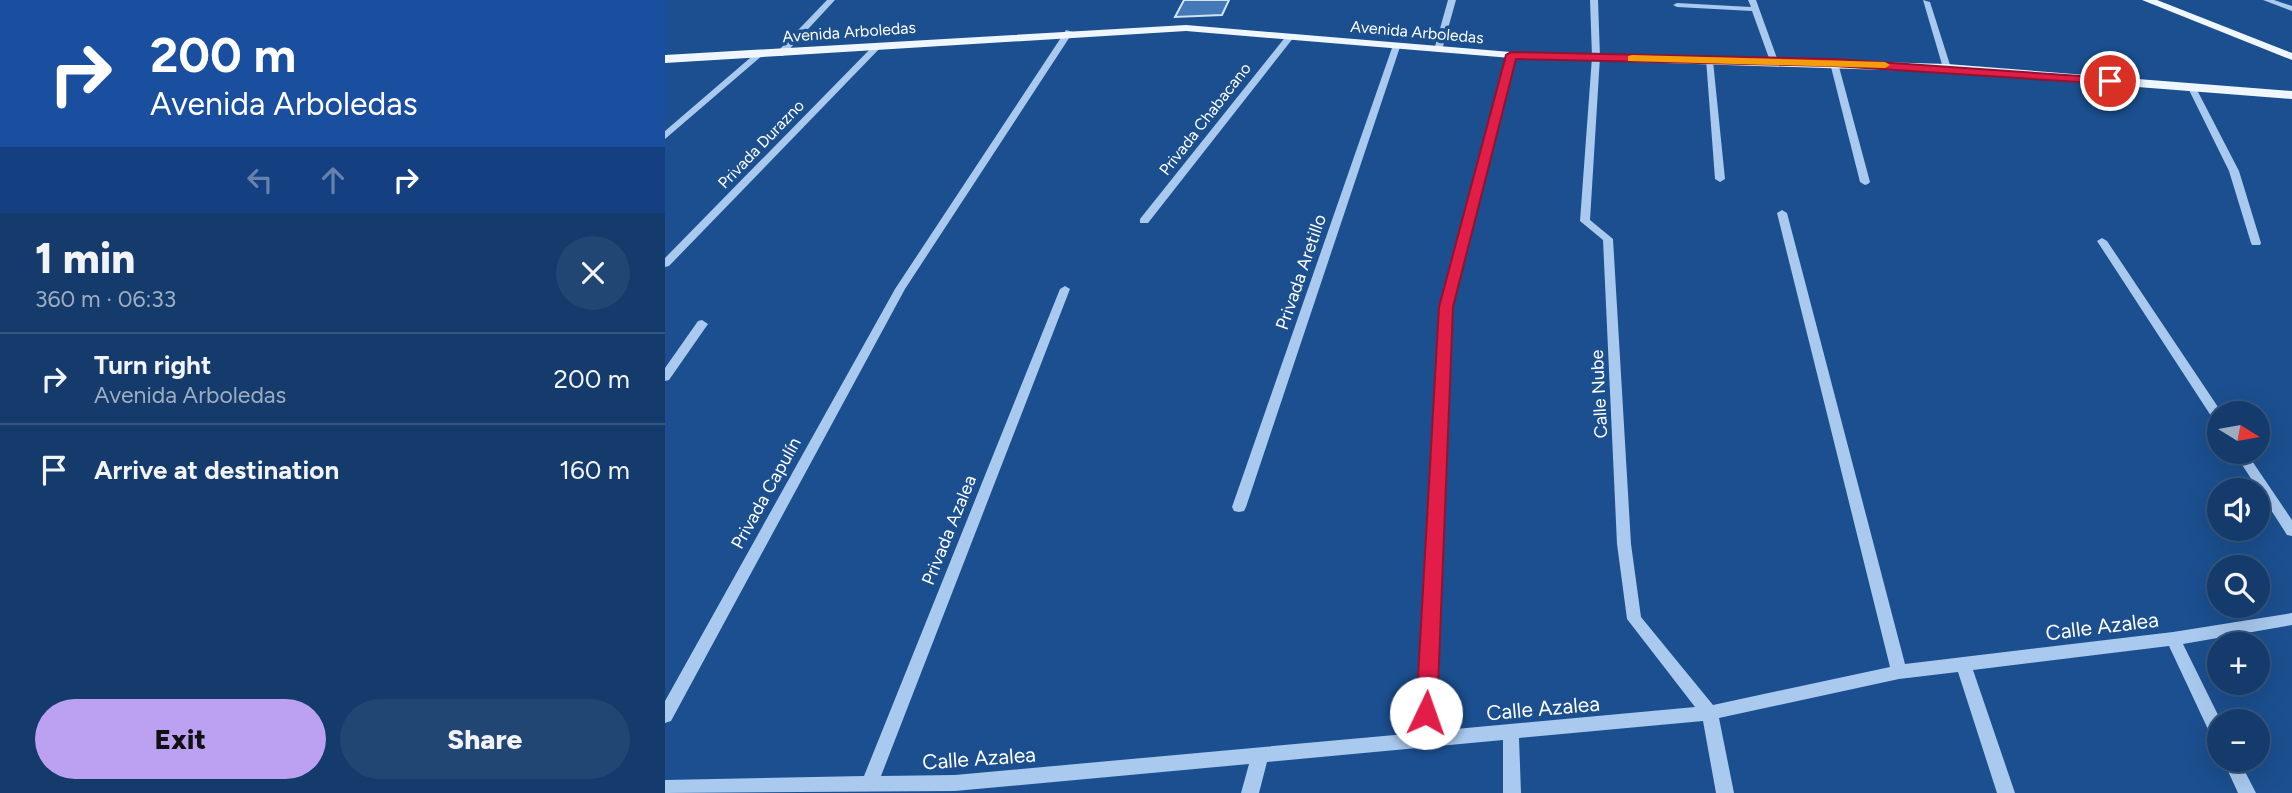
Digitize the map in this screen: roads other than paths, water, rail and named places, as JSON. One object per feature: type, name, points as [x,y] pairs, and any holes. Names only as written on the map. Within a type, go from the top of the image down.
[{"type":"main road","points":[[2147,0],[2292,57]]},
{"type":"main road","name":"Avenida Arboledas","points":[[665,58],[780,54],[1069,32],[1186,28],[1511,55],[1947,68],[2292,95]]},
{"type":"street","points":[[780,54],[831,0]]},
{"type":"street","points":[[1439,50],[1452,0]]},
{"type":"street","points":[[1594,0],[1596,57]]},
{"type":"street","points":[[2267,0],[2292,9]]},
{"type":"street","points":[[1926,2],[1947,68]]},
{"type":"street","points":[[1677,5],[1753,5],[1774,61]]},
{"type":"street","name":"Privada Capulín","points":[[665,716],[900,289],[1069,32]]},
{"type":"street","name":"Privada Chabacano","points":[[1144,221],[1290,37]]},
{"type":"street","name":"Privada Durazno","points":[[665,264],[879,45]]},
{"type":"street","name":"Privada Aretillo","points":[[1239,508],[1397,47]]},
{"type":"street","points":[[665,136],[760,54]]},
{"type":"street","points":[[1425,740],[1446,307],[1511,55]]},
{"type":"street","name":"Calle Nube","points":[[1596,57],[1585,221],[1608,239],[1624,544],[1634,619],[1710,713]]},
{"type":"street","points":[[1709,61],[1720,180]]},
{"type":"street","points":[[1834,63],[1865,182]]},
{"type":"street","points":[[2192,88],[2234,171],[2256,243]]},
{"type":"street","points":[[1782,213],[1899,672]]},
{"type":"street","points":[[2102,241],[2207,401]]},
{"type":"street","name":"Privada Azalea","points":[[869,784],[1065,289]]},
{"type":"street","points":[[665,377],[702,324]]},
{"type":"street","points":[[2248,464],[2292,531]]},
{"type":"street","name":"Calle Azalea","points":[[665,788],[747,790],[869,784],[953,788],[1260,755],[1710,713],[1899,672],[2173,639],[2292,619]]},
{"type":"street","points":[[2173,639],[2207,710]]},
{"type":"street","points":[[1963,664],[2006,793]]},
{"type":"street","points":[[1710,713],[1725,793]]},
{"type":"street","points":[[1511,731],[1512,793]]},
{"type":"street","points":[[1250,793],[1260,755]]},
{"type":"street","points":[[2237,772],[2247,793]]}]
